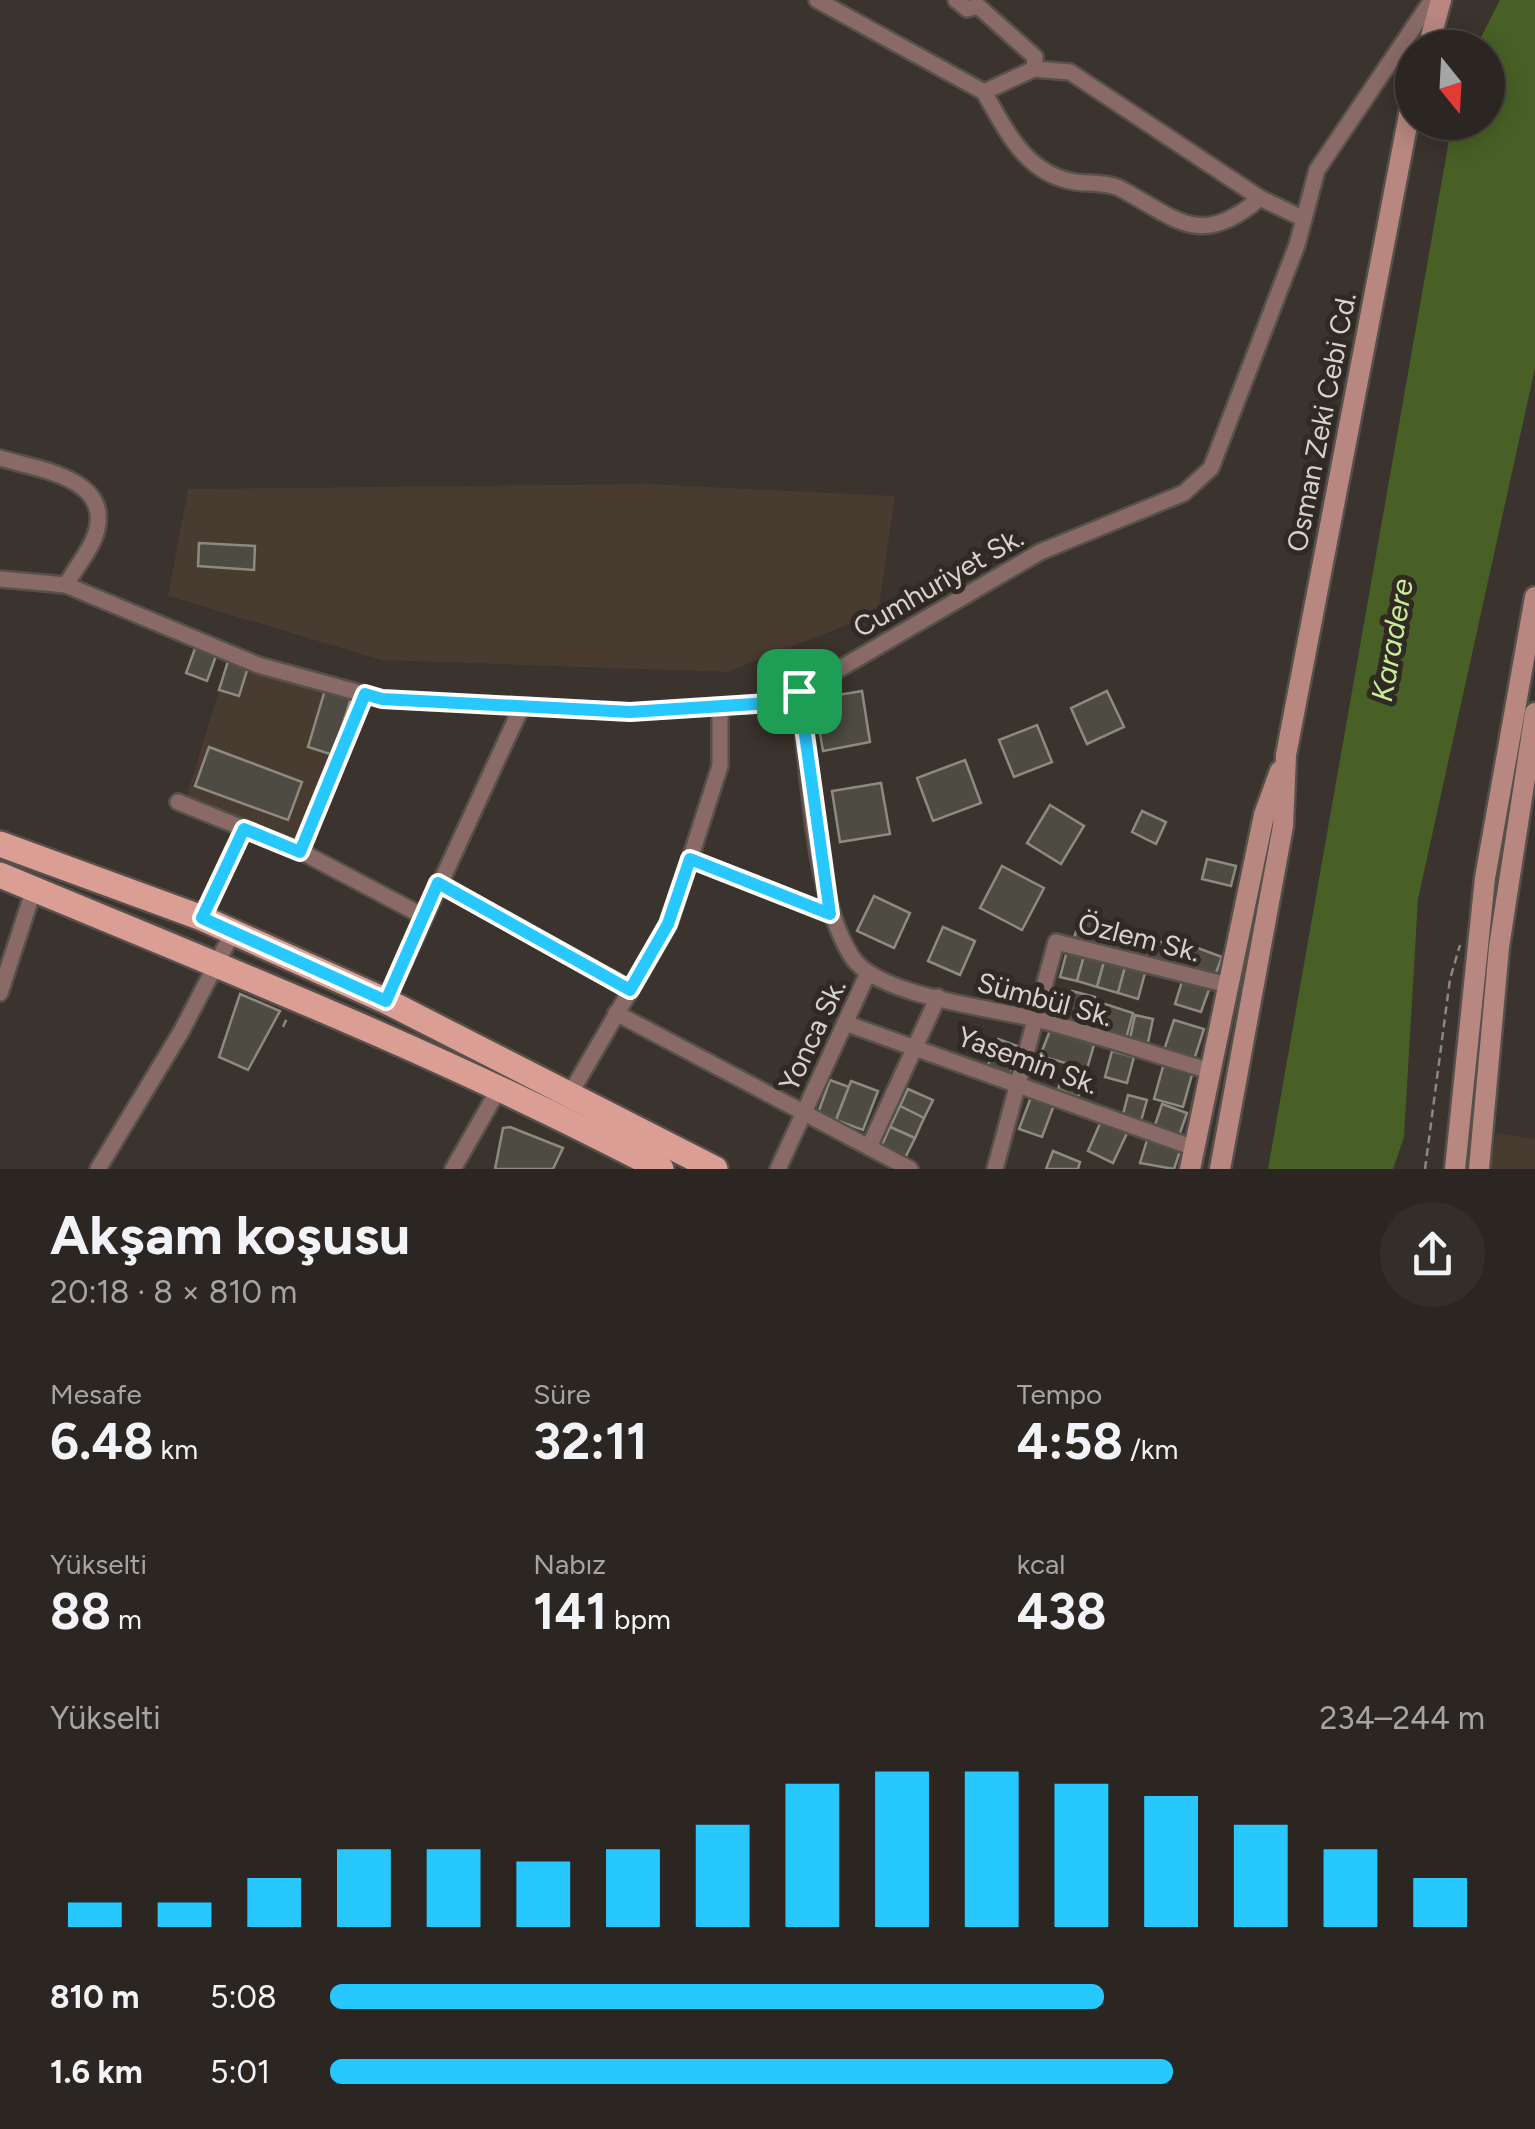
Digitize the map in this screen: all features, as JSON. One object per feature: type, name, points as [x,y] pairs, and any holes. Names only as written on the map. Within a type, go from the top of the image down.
[{"type":"main road","points":[[0,844],[202,918],[386,1001],[715,1169]]},
{"type":"main road","points":[[0,875],[500,1087],[634,1163],[661,1169]]},
{"type":"street","points":[[817,0],[984,92],[1027,159],[1048,175],[1120,188],[1166,218],[1194,225],[1227,222],[1260,198]]},
{"type":"street","points":[[956,0],[967,9],[978,6],[1035,57],[1034,69]]},
{"type":"street","name":"Cumhuriyet Sk.","points":[[0,579],[66,585],[258,665],[382,699],[630,712],[770,703],[799,691],[1040,552],[1184,493],[1211,468],[1304,219],[1317,170],[1432,0]]},
{"type":"street","points":[[1433,30],[1441,0]]},
{"type":"street","points":[[984,92],[1034,69],[1070,72],[1260,198],[1304,219]]},
{"type":"street","name":"Osman Zeki Cebi Cd.","points":[[1220,1169],[1283,826],[1286,755],[1404,140]]},
{"type":"street","points":[[0,458],[62,475],[89,492],[98,505],[97,531],[66,585]]},
{"type":"street","points":[[1455,1169],[1485,878],[1535,597]]},
{"type":"street","name":"Yonca Sk.","points":[[778,1169],[868,973],[854,961],[830,914],[799,691]]},
{"type":"street","points":[[300,852],[365,694]]},
{"type":"street","points":[[386,1001],[522,706]]},
{"type":"street","points":[[570,1094],[668,924],[720,766],[720,706]]},
{"type":"street","points":[[1479,1169],[1500,947],[1535,713]]},
{"type":"street","name":"Osman Zeki Cebi Cd.","points":[[1190,1169],[1264,815],[1286,755]]},
{"type":"street","points":[[178,802],[300,852],[424,916]]},
{"type":"street","points":[[202,918],[244,829]]},
{"type":"street","points":[[690,859],[830,914]]},
{"type":"street","points":[[438,883],[630,990]]},
{"type":"street","points":[[0,992],[34,889]]},
{"type":"street","points":[[98,1169],[181,1032],[232,932]]},
{"type":"street","name":"Özlem Sk.","points":[[1036,1019],[1056,942],[1228,985]]},
{"type":"street","name":"Sümbül Sk.","points":[[868,973],[938,998],[1036,1019],[1210,1071]]},
{"type":"street","points":[[868,1147],[938,998]]},
{"type":"street","points":[[616,1013],[910,1169]]},
{"type":"street","points":[[995,1169],[1036,1019]]},
{"type":"street","name":"Yasemin Sk.","points":[[845,1023],[1019,1082],[1194,1148]]},
{"type":"street","points":[[453,1169],[500,1087]]},
{"type":"shaded area","points":[[648,484],[895,496],[878,613],[727,672],[381,660],[168,596],[188,489]]},
{"type":"shaded area","points":[[229,658],[351,698],[298,841],[186,798]]},
{"type":"shaded area","points":[[1496,1133],[1535,1139],[1535,1169],[1490,1169]]},
{"type":"water","name":"Karadere","points":[[1500,0],[1535,0],[1535,368],[1418,899],[1404,1137],[1393,1169],[1268,1169],[1449,140],[1505,140],[1505,30],[1485,30]]},
{"type":"building","points":[[199,543],[255,546],[254,570],[198,566]]},
{"type":"building","points":[[196,646],[217,653],[207,681],[186,673]]},
{"type":"building","points":[[229,658],[249,664],[239,696],[219,690]]},
{"type":"building","points":[[325,690],[351,698],[333,755],[308,747]]},
{"type":"building","points":[[862,691],[870,742],[823,751],[814,699]]},
{"type":"building","points":[[1107,691],[1124,727],[1087,744],[1071,708]]},
{"type":"building","points":[[1037,725],[1052,762],[1014,777],[999,740]]},
{"type":"building","points":[[209,747],[302,782],[288,820],[195,786]]},
{"type":"building","points":[[965,760],[981,803],[933,821],[917,778]]},
{"type":"building","points":[[881,783],[890,834],[840,842],[832,791]]},
{"type":"building","points":[[1050,805],[1084,826],[1061,864],[1027,843]]},
{"type":"building","points":[[1142,811],[1166,822],[1156,844],[1132,832]]},
{"type":"building","points":[[1207,859],[1236,866],[1231,886],[1202,879]]},
{"type":"building","points":[[1002,866],[1044,888],[1022,930],[980,908]]},
{"type":"building","points":[[874,896],[910,913],[894,948],[857,931]]},
{"type":"building","points":[[1081,916],[1127,930],[1120,952],[1074,938]]},
{"type":"building","points":[[943,927],[975,941],[960,975],[928,961]]},
{"type":"building","points":[[1152,939],[1172,945],[1166,963],[1147,957]]},
{"type":"building","points":[[1195,947],[1222,957],[1214,978],[1187,968]]},
{"type":"building","points":[[1067,951],[1084,956],[1077,981],[1060,977]]},
{"type":"building","points":[[1084,956],[1104,962],[1097,987],[1077,981]]},
{"type":"building","points":[[1104,962],[1125,967],[1118,993],[1097,987]]},
{"type":"building","points":[[1125,967],[1145,973],[1138,999],[1118,993]]},
{"type":"building","points":[[1184,975],[1211,984],[1201,1012],[1175,1004]]},
{"type":"building","points":[[1072,991],[1095,997],[1086,1028],[1063,1022]]},
{"type":"building","points":[[240,994],[280,1011],[248,1070],[219,1057]]},
{"type":"building","points":[[1102,1003],[1133,1013],[1126,1039],[1094,1030]]},
{"type":"building","points":[[1135,1015],[1153,1019],[1147,1047],[1129,1043]]},
{"type":"building","points":[[1174,1020],[1204,1029],[1194,1060],[1164,1050]]},
{"type":"building","points":[[1051,1028],[1095,1041],[1087,1069],[1040,1056]]},
{"type":"building","points":[[998,1039],[1020,1047],[1009,1078],[986,1070]]},
{"type":"building","points":[[1112,1051],[1134,1057],[1127,1083],[1105,1077]]},
{"type":"building","points":[[1067,1063],[1088,1071],[1078,1097],[1058,1089]]},
{"type":"building","points":[[1164,1063],[1193,1071],[1183,1107],[1154,1099]]},
{"type":"building","points":[[830,1080],[849,1087],[836,1120],[818,1113]]},
{"type":"building","points":[[851,1081],[878,1091],[863,1130],[836,1120]]},
{"type":"building","points":[[908,1089],[933,1100],[924,1118],[900,1106]]},
{"type":"building","points":[[1128,1095],[1147,1100],[1139,1128],[1121,1122]]},
{"type":"building","points":[[1031,1097],[1054,1105],[1042,1137],[1019,1129]]},
{"type":"building","points":[[1162,1104],[1187,1113],[1179,1136],[1154,1128]]},
{"type":"building","points":[[900,1106],[924,1118],[915,1138],[890,1127]]},
{"type":"building","points":[[1102,1119],[1128,1131],[1113,1163],[1088,1151]]},
{"type":"building","points":[[510,1127],[563,1148],[553,1169],[495,1169],[503,1128]]},
{"type":"building","points":[[890,1127],[915,1138],[905,1158],[881,1147]]},
{"type":"building","points":[[1148,1137],[1181,1148],[1174,1169],[1140,1163]]},
{"type":"building","points":[[1053,1151],[1080,1162],[1078,1169],[1046,1169]]},
{"type":"route","points":[[799,691],[830,914],[690,859],[668,924],[630,990],[438,883],[386,1001],[202,918],[244,829],[300,852],[365,694],[382,699],[630,712],[770,703],[799,691]]}]
